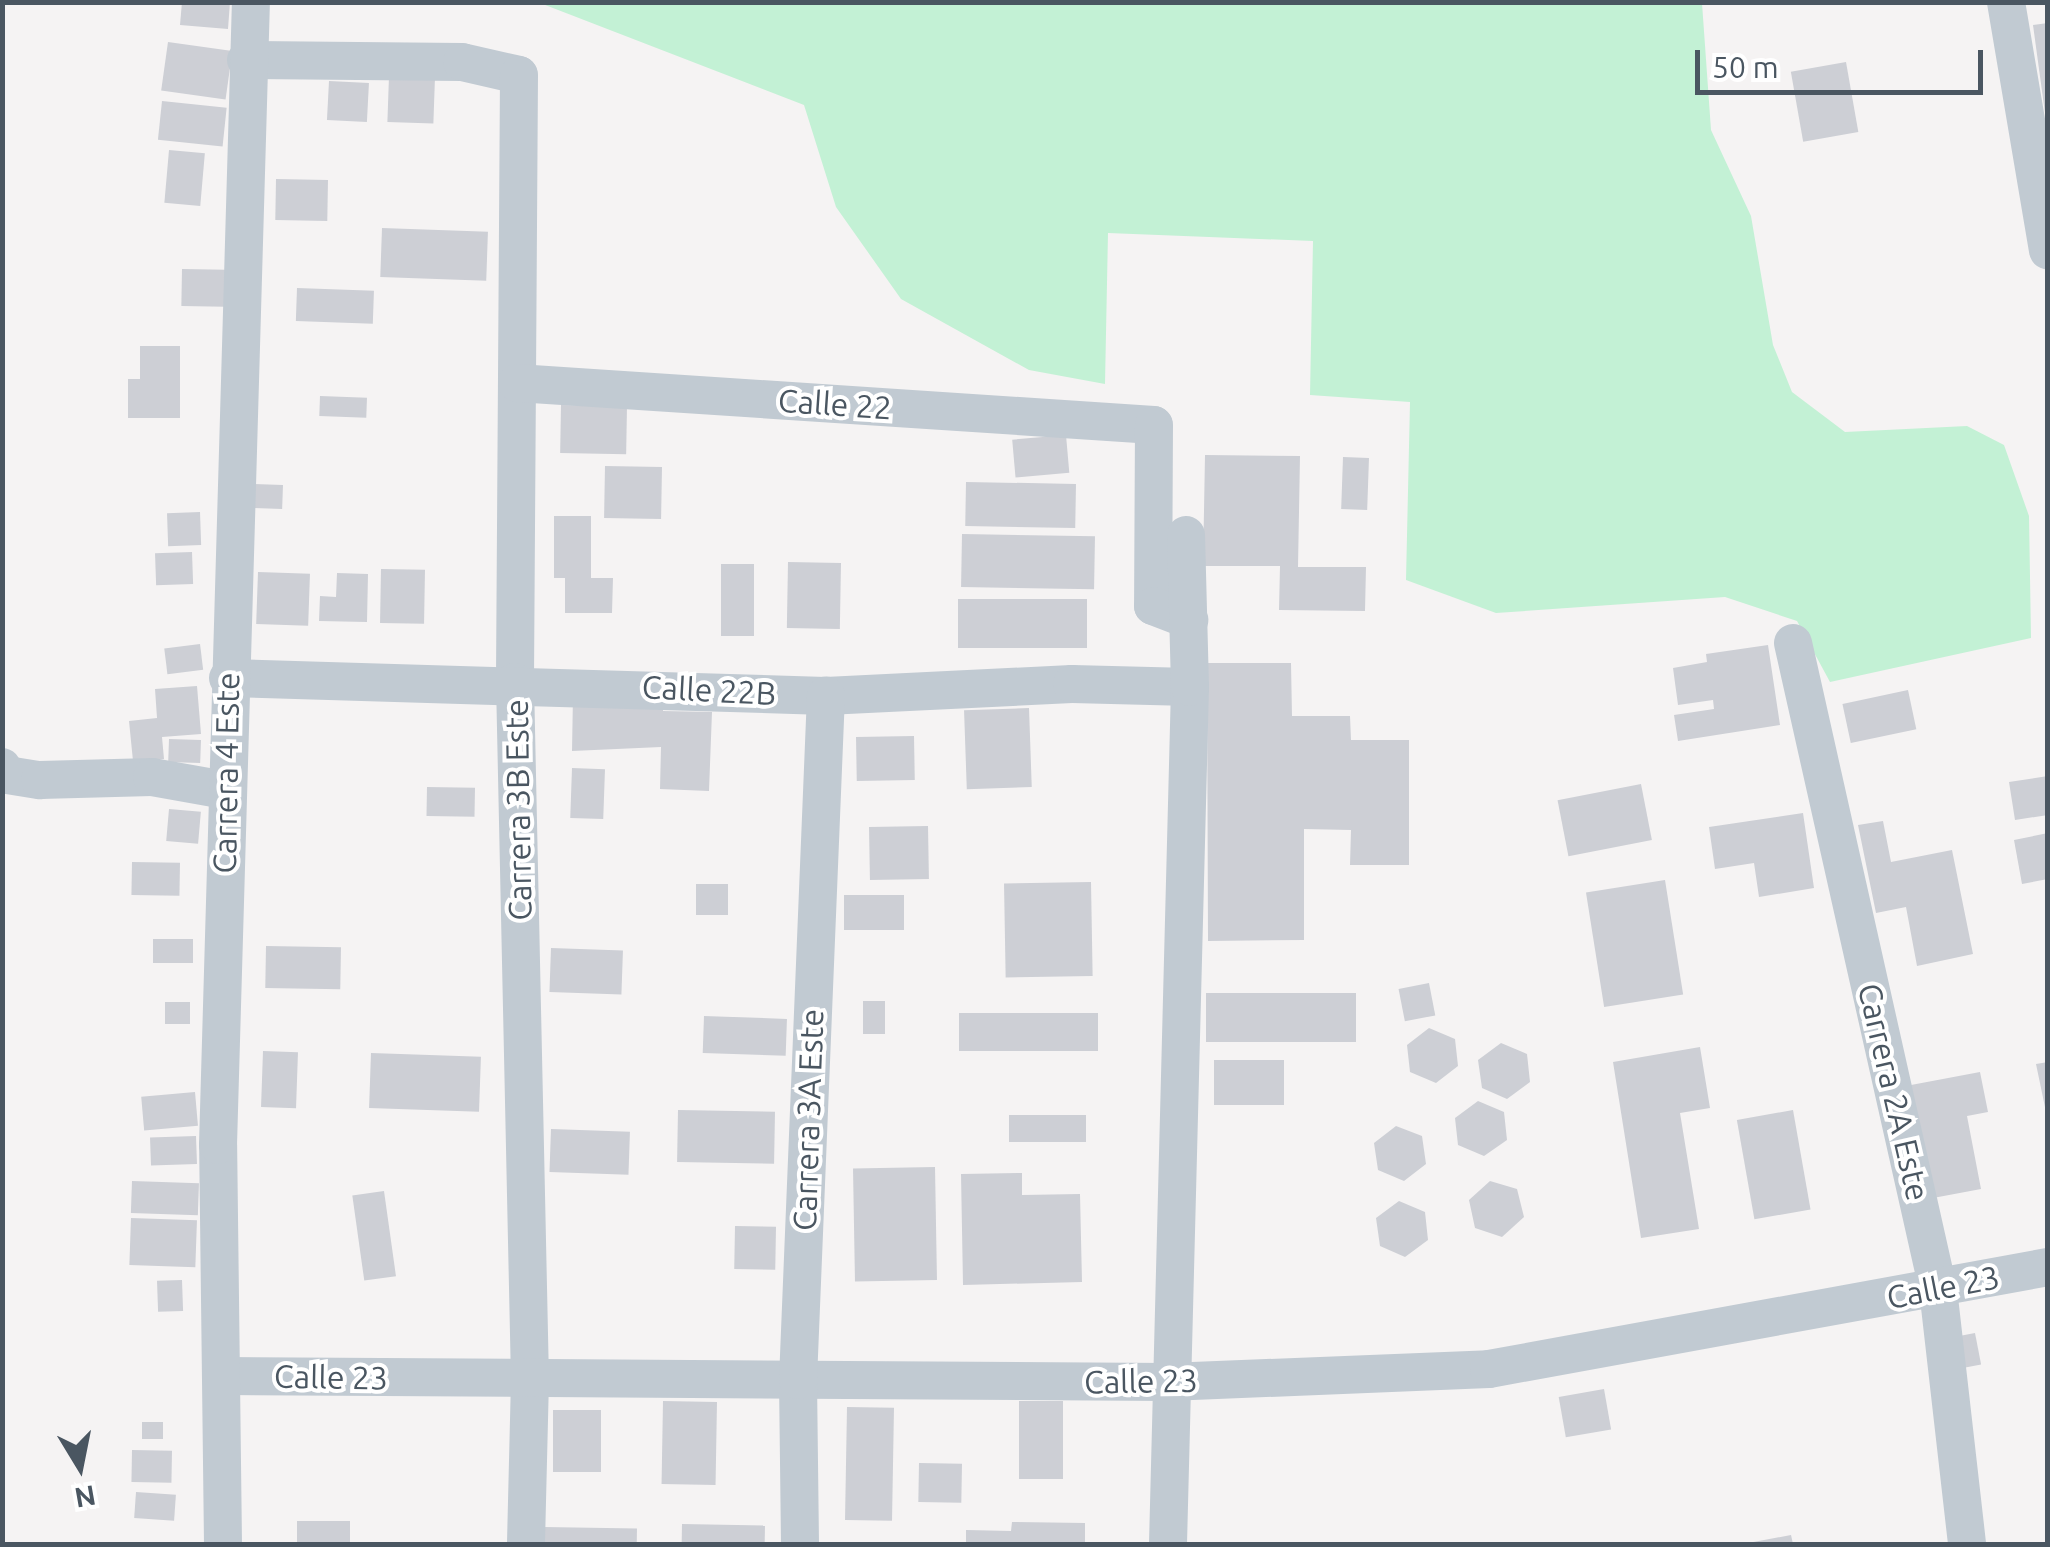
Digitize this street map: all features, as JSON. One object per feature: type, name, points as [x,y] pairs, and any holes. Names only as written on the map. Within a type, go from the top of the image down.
[{"type":"street","name":"Carrera 4 Este","points":[[223,1544],[224,1376],[218,1144],[228,678],[246,60],[251,2]]},
{"type":"street","points":[[2006,2],[2048,250]]},
{"type":"street","name":"Carrera 3B Este","points":[[246,60],[462,62],[519,75],[515,682],[530,1379],[526,1544]]},
{"type":"street","name":"Calle 22","points":[[517,384],[1154,425],[1152,606],[1189,620]]},
{"type":"street","points":[[1168,1544],[1168,1382],[1190,687],[1186,536]]},
{"type":"street","name":"Carrera 2A Este","points":[[1793,644],[1938,1290],[1966,1544]]},
{"type":"street","name":"Calle 22B","points":[[228,678],[515,682],[826,696],[1190,687]]},
{"type":"street","name":"Carrera 3A Este","points":[[800,1544],[798,1380],[826,696]]},
{"type":"street","points":[[2,767],[7,774],[40,780],[152,777],[226,790]]},
{"type":"street","name":"Calle 23","points":[[224,1376],[1168,1382],[1488,1369],[1938,1290],[2048,1266]]},
{"type":"green space","points":[[540,3],[1702,3],[1711,130],[1751,216],[1773,345],[1792,392],[1845,432],[1967,426],[2004,445],[2029,516],[2031,638],[1830,682],[1797,621],[1725,597],[1496,613],[1406,580],[1410,402],[1310,395],[1313,241],[1108,233],[1105,384],[1029,370],[901,299],[836,207],[804,105]]},
{"type":"building","points":[[182,2],[230,2],[228,29],[180,25]]},
{"type":"building","points":[[2048,23],[2048,112],[2045,113],[2033,25]]},
{"type":"building","points":[[168,42],[232,51],[226,100],[161,91]]},
{"type":"building","points":[[1846,62],[1858,132],[1803,142],[1791,72]]},
{"type":"building","points":[[389,76],[435,78],[433,124],[387,122]]},
{"type":"building","points":[[329,81],[369,83],[367,122],[327,120]]},
{"type":"building","points":[[162,101],[227,108],[223,147],[158,140]]},
{"type":"building","points":[[169,150],[205,153],[200,206],[164,203]]},
{"type":"building","points":[[276,179],[328,180],[327,221],[275,220]]},
{"type":"building","points":[[382,228],[488,232],[486,281],[380,277]]},
{"type":"building","points":[[182,269],[226,270],[225,307],[181,306]]},
{"type":"building","points":[[297,288],[374,291],[373,324],[296,321]]},
{"type":"building","points":[[140,346],[180,346],[180,418],[128,418],[128,379],[140,379]]},
{"type":"building","points":[[320,396],[367,398],[366,418],[319,416]]},
{"type":"building","points":[[561,405],[627,406],[626,454],[560,453]]},
{"type":"building","points":[[1066,435],[1069,473],[1016,478],[1012,440]]},
{"type":"building","points":[[1205,455],[1300,456],[1298,567],[1366,567],[1365,611],[1279,610],[1280,566],[1203,566]]},
{"type":"building","points":[[1343,457],[1369,458],[1367,510],[1341,509]]},
{"type":"building","points":[[605,466],[662,467],[661,519],[604,518]]},
{"type":"building","points":[[966,482],[1076,484],[1075,528],[965,526]]},
{"type":"building","points":[[253,484],[283,485],[282,509],[252,508]]},
{"type":"building","points":[[200,512],[201,545],[168,546],[167,513]]},
{"type":"building","points":[[554,516],[591,516],[591,578],[613,578],[612,613],[565,613],[565,578],[554,578]]},
{"type":"building","points":[[962,534],[1095,536],[1094,589],[961,587]]},
{"type":"building","points":[[192,552],[193,584],[156,585],[155,553]]},
{"type":"building","points":[[788,562],[841,563],[840,629],[787,628]]},
{"type":"building","points":[[721,564],[754,564],[754,636],[721,636]]},
{"type":"building","points":[[381,569],[425,570],[424,624],[380,623]]},
{"type":"building","points":[[258,572],[310,574],[308,626],[256,624]]},
{"type":"building","points":[[337,573],[368,574],[367,622],[319,621],[320,596],[336,597]]},
{"type":"building","points":[[958,599],[1087,599],[1087,648],[958,648]]},
{"type":"building","points":[[200,644],[203,670],[167,674],[164,648]]},
{"type":"building","points":[[1768,645],[1780,725],[1678,741],[1674,715],[1714,709],[1713,700],[1678,705],[1673,668],[1707,662],[1706,654]]},
{"type":"building","points":[[1207,663],[1291,663],[1292,716],[1350,716],[1351,740],[1409,740],[1409,865],[1350,865],[1351,830],[1304,829],[1304,940],[1208,941]]},
{"type":"building","points":[[197,686],[201,734],[162,737],[164,759],[133,761],[129,721],[157,718],[155,689]]},
{"type":"building","points":[[1908,690],[1916,729],[1851,743],[1842,704]]},
{"type":"building","points":[[573,695],[663,698],[663,711],[712,712],[709,791],[660,789],[661,747],[572,751]]},
{"type":"building","points":[[1029,708],[1032,787],[967,789],[964,710]]},
{"type":"building","points":[[914,736],[915,780],[857,781],[856,737]]},
{"type":"building","points":[[169,739],[201,740],[200,763],[168,762]]},
{"type":"building","points":[[572,768],[605,769],[603,819],[570,818]]},
{"type":"building","points":[[2048,776],[2048,815],[2015,820],[2009,782]]},
{"type":"building","points":[[1641,784],[1652,840],[1568,856],[1558,800]]},
{"type":"building","points":[[427,787],[475,788],[474,817],[426,816]]},
{"type":"building","points":[[169,809],[201,812],[198,844],[166,841]]},
{"type":"building","points":[[1803,813],[1814,888],[1759,897],[1754,863],[1715,869],[1709,827]]},
{"type":"building","points":[[1883,821],[1891,862],[1952,850],[1973,954],[1917,966],[1906,907],[1876,913],[1858,825]]},
{"type":"building","points":[[928,826],[929,879],[870,880],[869,827]]},
{"type":"building","points":[[2048,833],[2048,879],[2022,884],[2014,840]]},
{"type":"building","points":[[132,862],[180,863],[179,896],[131,895]]},
{"type":"building","points":[[1665,880],[1683,995],[1604,1007],[1586,893]]},
{"type":"building","points":[[1091,882],[1093,976],[1006,978],[1004,884]]},
{"type":"building","points":[[696,884],[728,884],[728,915],[696,915]]},
{"type":"building","points":[[844,895],[904,895],[904,930],[844,930]]},
{"type":"building","points":[[153,939],[193,939],[193,963],[153,963]]},
{"type":"building","points":[[266,946],[341,947],[340,989],[265,988]]},
{"type":"building","points":[[551,948],[623,951],[621,994],[549,992]]},
{"type":"building","points":[[1429,983],[1435,1015],[1405,1021],[1399,989]]},
{"type":"building","points":[[1206,993],[1356,993],[1356,1042],[1206,1042]]},
{"type":"building","points":[[863,1001],[885,1001],[885,1034],[863,1034]]},
{"type":"building","points":[[165,1002],[190,1002],[190,1024],[165,1024]]},
{"type":"building","points":[[959,1013],[1098,1013],[1098,1051],[959,1051]]},
{"type":"building","points":[[704,1016],[787,1019],[786,1056],[703,1053]]},
{"type":"building","points":[[1429,1028],[1455,1039],[1458,1066],[1436,1083],[1410,1072],[1407,1045]]},
{"type":"building","points":[[1501,1043],[1527,1054],[1530,1082],[1507,1099],[1482,1088],[1478,1060]]},
{"type":"building","points":[[1700,1047],[1710,1108],[1680,1113],[1699,1229],[1641,1238],[1613,1062]]},
{"type":"building","points":[[263,1051],[298,1052],[296,1108],[261,1107]]},
{"type":"building","points":[[371,1053],[481,1057],[479,1112],[369,1108]]},
{"type":"building","points":[[1214,1060],[1284,1060],[1284,1105],[1214,1105]]},
{"type":"building","points":[[2048,1062],[2048,1112],[2046,1112],[2036,1064]]},
{"type":"building","points":[[1980,1072],[1988,1112],[1967,1116],[1981,1189],[1933,1198],[1911,1085]]},
{"type":"building","points":[[195,1092],[198,1126],[144,1131],[141,1097]]},
{"type":"building","points":[[1478,1101],[1504,1112],[1507,1140],[1484,1156],[1458,1145],[1455,1118]]},
{"type":"building","points":[[678,1110],[775,1112],[774,1164],[677,1162]]},
{"type":"building","points":[[1793,1110],[1811,1209],[1754,1219],[1737,1120]]},
{"type":"building","points":[[1009,1115],[1086,1115],[1086,1142],[1009,1142]]},
{"type":"building","points":[[1396,1126],[1422,1136],[1426,1164],[1404,1181],[1378,1170],[1374,1143]]},
{"type":"building","points":[[551,1129],[630,1132],[628,1175],[549,1172]]},
{"type":"building","points":[[196,1136],[197,1164],[151,1166],[150,1138]]},
{"type":"building","points":[[935,1167],[937,1280],[855,1281],[853,1168]]},
{"type":"building","points":[[1022,1173],[1022,1195],[1080,1194],[1082,1282],[963,1285],[961,1174]]},
{"type":"building","points":[[132,1181],[199,1183],[198,1215],[131,1213]]},
{"type":"building","points":[[1490,1181],[1517,1189],[1524,1217],[1502,1237],[1475,1228],[1469,1200]]},
{"type":"building","points":[[384,1191],[396,1276],[364,1281],[352,1195]]},
{"type":"building","points":[[1399,1201],[1425,1212],[1428,1240],[1405,1257],[1380,1246],[1376,1218]]},
{"type":"building","points":[[131,1218],[197,1220],[195,1267],[129,1265]]},
{"type":"building","points":[[735,1226],[776,1227],[775,1270],[734,1269]]},
{"type":"building","points":[[182,1280],[183,1311],[158,1312],[157,1281]]},
{"type":"building","points":[[1975,1333],[1981,1364],[1958,1369],[1951,1338]]},
{"type":"building","points":[[1604,1389],[1611,1429],[1566,1437],[1559,1397]]},
{"type":"building","points":[[663,1401],[717,1402],[716,1485],[662,1484]]},
{"type":"building","points":[[1019,1401],[1063,1401],[1063,1479],[1019,1479]]},
{"type":"building","points":[[847,1407],[894,1408],[892,1521],[845,1520]]},
{"type":"building","points":[[553,1410],[601,1410],[601,1472],[553,1472]]},
{"type":"building","points":[[142,1422],[163,1422],[163,1439],[142,1439]]},
{"type":"building","points":[[132,1450],[172,1451],[171,1483],[131,1482]]},
{"type":"building","points":[[919,1463],[962,1464],[961,1503],[918,1502]]},
{"type":"building","points":[[136,1492],[176,1495],[174,1521],[134,1518]]},
{"type":"building","points":[[297,1521],[350,1521],[350,1544],[297,1544]]},
{"type":"building","points":[[1012,1522],[1085,1523],[1085,1544],[966,1544],[966,1530],[1011,1531]]},
{"type":"building","points":[[682,1524],[765,1525],[765,1544],[682,1544]]},
{"type":"building","points":[[544,1527],[637,1529],[637,1544],[544,1544]]},
{"type":"building","points":[[1791,1535],[1793,1544],[1748,1544],[1748,1543]]}]
